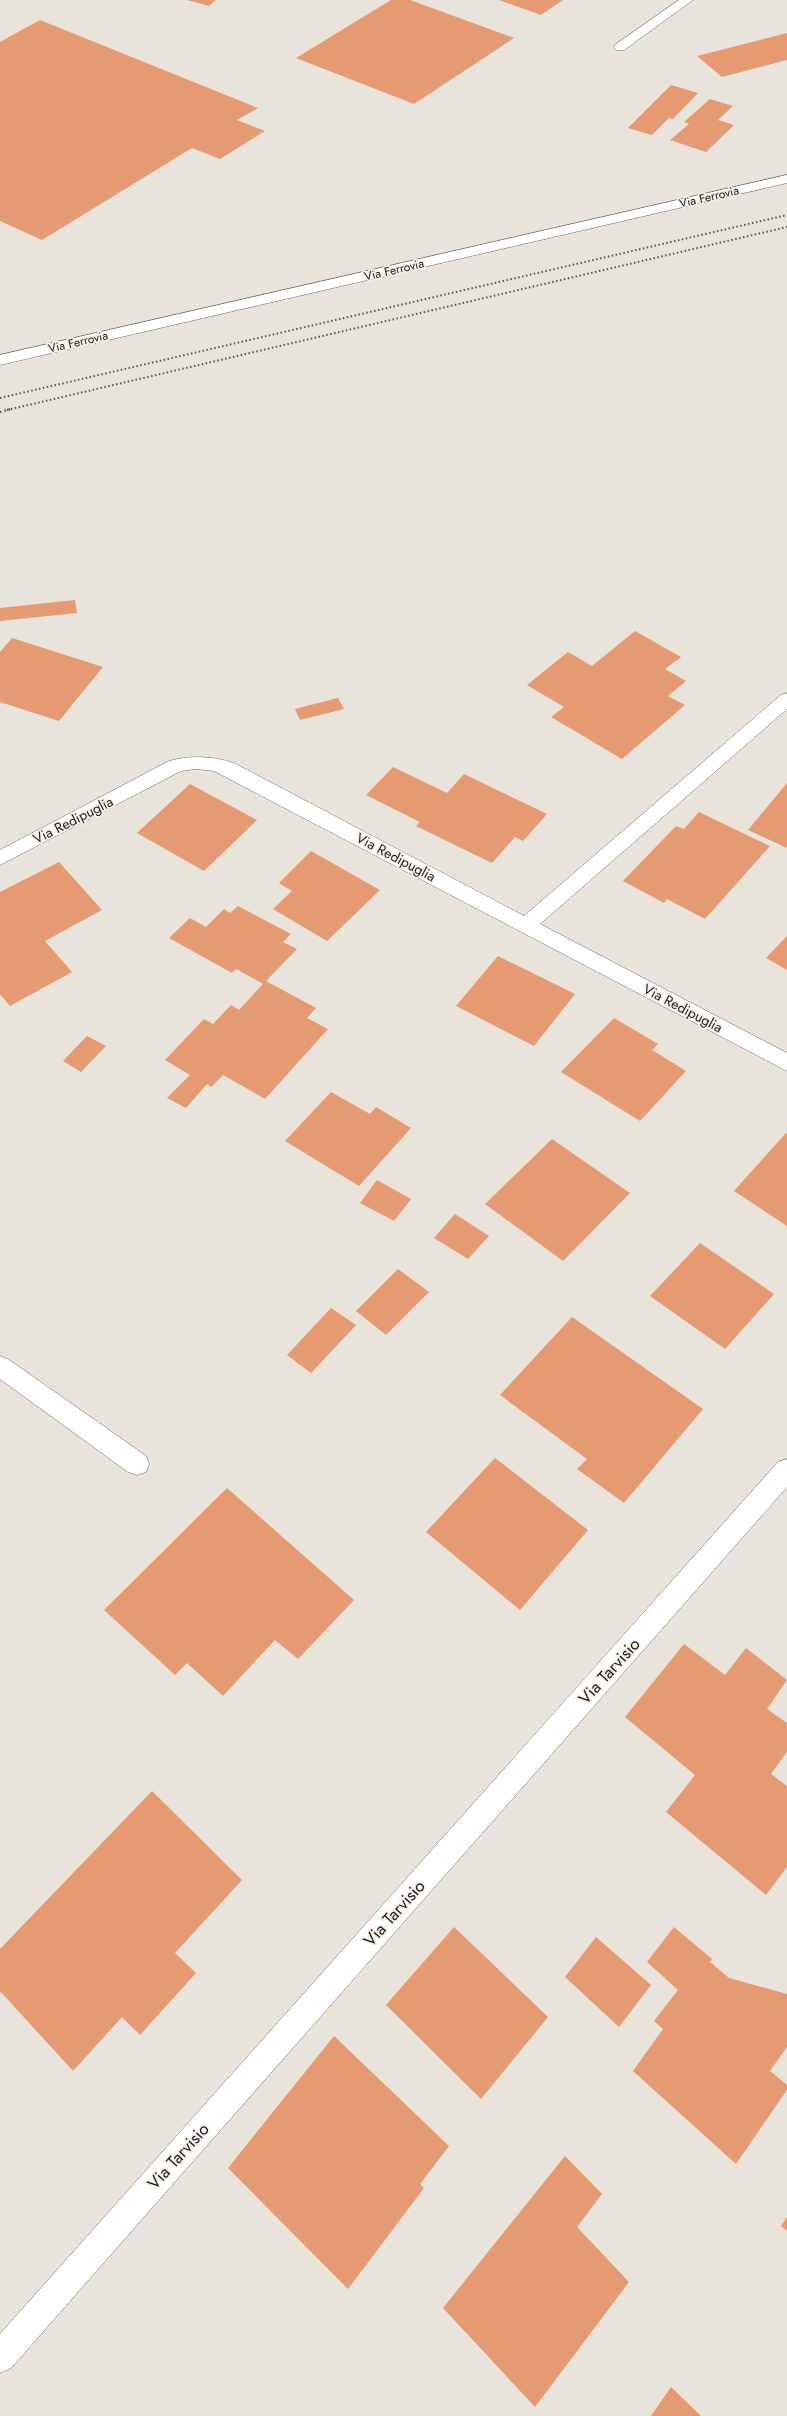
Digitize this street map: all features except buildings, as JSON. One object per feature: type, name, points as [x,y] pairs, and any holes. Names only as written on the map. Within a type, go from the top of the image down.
[{"type":"street","points":[[620,47],[687,0]]},
{"type":"street","name":"Via Ferrovia","points":[[0,360],[787,179]]},
{"type":"street","points":[[526,925],[787,699]]},
{"type":"street","name":"Via Redipuglia","points":[[0,858],[176,766],[195,761],[211,763],[234,771],[787,1063]]},
{"type":"street","points":[[0,1366],[138,1464]]},
{"type":"street","name":"Via Tarvisio","points":[[0,2357],[787,1470]]},
{"type":"railway","points":[[0,398],[787,215]]},
{"type":"railway","points":[[9,409],[787,227]]},
{"type":"railway","points":[[0,412],[9,409]]}]
